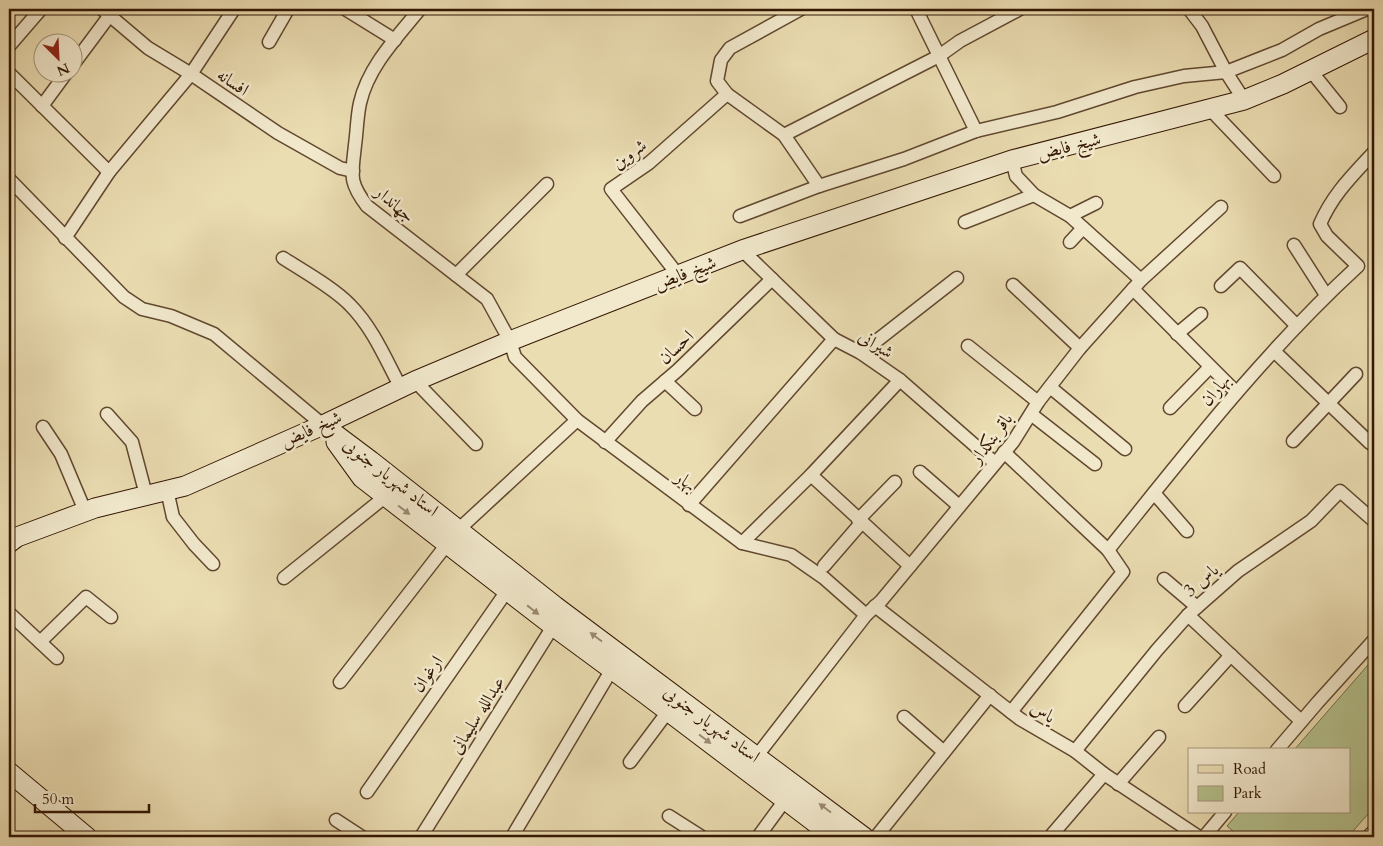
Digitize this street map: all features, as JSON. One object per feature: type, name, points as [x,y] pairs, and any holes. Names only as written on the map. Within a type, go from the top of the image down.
[{"type":"street","points":[[10,42],[41,9]]},
{"type":"street","points":[[65,238],[109,172],[191,74],[234,9]]},
{"type":"street","points":[[269,42],[288,9]]},
{"type":"street","points":[[345,9],[394,40]]},
{"type":"street","name":"جهاندار","points":[[420,9],[394,40],[369,79],[360,103],[352,181],[358,194],[368,206],[486,299],[510,341]]},
{"type":"street","points":[[801,9],[730,48],[721,60],[717,81],[727,94],[784,135],[819,186]]},
{"type":"street","points":[[916,9],[976,131]]},
{"type":"street","points":[[784,135],[939,56],[960,41],[1020,9]]},
{"type":"street","name":"شیخ فایض","points":[[740,216],[819,186],[904,159],[976,131],[1056,112],[1135,87],[1184,76],[1226,72],[1282,50],[1320,29],[1367,9]]},
{"type":"street","points":[[1194,10],[1226,72],[1244,100]]},
{"type":"street","points":[[82,50],[106,12]]},
{"type":"street","name":"افسانه","points":[[106,12],[148,48],[191,74],[278,133],[340,168],[353,171]]},
{"type":"street","name":"شیخ فایض","points":[[9,540],[85,511],[184,486],[323,426],[408,384],[510,341],[742,250],[1012,160],[1244,100],[1311,71],[1374,39]]},
{"type":"street","points":[[1311,71],[1340,107]]},
{"type":"street","points":[[9,73],[109,172]]},
{"type":"street","points":[[42,106],[60,82]]},
{"type":"street","name":"شروین","points":[[678,276],[611,189],[649,163],[727,94]]},
{"type":"street","points":[[1210,109],[1274,176]]},
{"type":"street","name":"بهاران","points":[[1108,550],[1236,392],[1326,295],[1358,266],[1327,236],[1320,224],[1338,192],[1374,152]]},
{"type":"street","points":[[1012,160],[1016,176],[1034,195],[1070,216],[1083,228],[1137,285],[1177,334],[1236,392]]},
{"type":"street","points":[[9,179],[124,297],[142,309],[171,316],[214,334],[323,426]]},
{"type":"street","points":[[456,275],[547,184]]},
{"type":"street","points":[[965,222],[1034,195]]},
{"type":"street","points":[[1070,216],[1096,203]]},
{"type":"street","name":"باقر بنکدار","points":[[756,757],[871,611],[1013,442],[1038,402],[1080,348],[1137,285],[1221,207]]},
{"type":"street","points":[[1070,242],[1083,228]]},
{"type":"street","points":[[1294,246],[1326,295]]},
{"type":"street","name":"شیرانی","points":[[742,250],[834,339],[861,353],[900,380],[995,463]]},
{"type":"street","points":[[284,258],[350,304],[408,384],[476,444]]},
{"type":"street","points":[[1220,286],[1240,268],[1297,326]]},
{"type":"street","points":[[861,353],[957,278]]},
{"type":"street","name":"احسان","points":[[605,442],[642,401],[772,279]]},
{"type":"street","points":[[1012,285],[1080,348]]},
{"type":"street","points":[[1177,334],[1201,314]]},
{"type":"street","points":[[689,505],[834,339]]},
{"type":"street","name":"بهار","points":[[510,341],[515,357],[577,420],[689,505],[742,543],[790,555],[871,611]]},
{"type":"street","points":[[968,346],[1038,402]]},
{"type":"street","points":[[1274,351],[1370,443],[1374,438]]},
{"type":"street","points":[[1170,408],[1210,367]]},
{"type":"street","points":[[1293,441],[1356,374]]},
{"type":"street","points":[[742,543],[811,474],[900,380]]},
{"type":"street","points":[[665,381],[695,410]]},
{"type":"street","points":[[1050,386],[1125,449]]},
{"type":"street","points":[[106,414],[132,442],[146,495]]},
{"type":"street","points":[[1031,414],[1095,464]]},
{"type":"street","points":[[340,682],[452,536],[577,420]]},
{"type":"street","points":[[43,426],[61,454],[85,511]]},
{"type":"street","name":"استاد شهریار جنوبی","points":[[323,426],[401,484],[452,536]]},
{"type":"street","name":"استاد شهریار جنوبی","points":[[323,426],[362,478],[386,496],[452,536],[557,619],[674,705],[756,757],[864,837]]},
{"type":"street","points":[[1004,452],[1108,550],[1123,572],[1011,712]]},
{"type":"street","points":[[920,472],[959,506]]},
{"type":"street","points":[[811,474],[910,566]]},
{"type":"street","points":[[824,566],[860,521],[895,482]]},
{"type":"street","points":[[284,578],[401,484]]},
{"type":"street","points":[[167,490],[173,517],[194,544],[214,564]]},
{"type":"street","name":"یاس 3","points":[[1075,751],[1156,650],[1192,611],[1238,571],[1311,521],[1340,491],[1374,521]]},
{"type":"street","points":[[1154,493],[1187,531]]},
{"type":"street","points":[[1164,579],[1230,655],[1301,721]]},
{"type":"street","name":"ارغوان","points":[[367,792],[512,583]]},
{"type":"street","points":[[40,642],[86,597],[110,618]]},
{"type":"street","name":"یاس","points":[[871,611],[990,695],[1020,719],[1075,751],[1118,784],[1199,837]]},
{"type":"street","points":[[9,614],[57,658]]},
{"type":"street","name":"عبدالله سلیمانی","points":[[425,836],[557,619]]},
{"type":"street","points":[[1279,748],[1374,640]]},
{"type":"street","points":[[1185,706],[1230,655]]},
{"type":"street","points":[[512,837],[616,662]]},
{"type":"street","points":[[876,837],[990,695]]},
{"type":"street","points":[[630,762],[674,705]]},
{"type":"street","name":"استاد شهریار جنوبی","points":[[674,705],[784,800],[834,837]]},
{"type":"street","points":[[904,717],[944,752]]},
{"type":"street","points":[[1118,784],[1159,737]]},
{"type":"street","points":[[9,772],[88,837]]},
{"type":"street","points":[[1050,837],[1104,774]]},
{"type":"street","points":[[758,837],[784,800]]},
{"type":"street","points":[[1204,837],[1223,814]]},
{"type":"street","points":[[669,816],[702,837]]},
{"type":"street","points":[[336,820],[362,837]]},
{"type":"green space","points":[[1374,658],[1374,807],[1348,837],[1240,837],[1227,826],[1237,814],[1350,814],[1350,748],[1296,748]]}]
